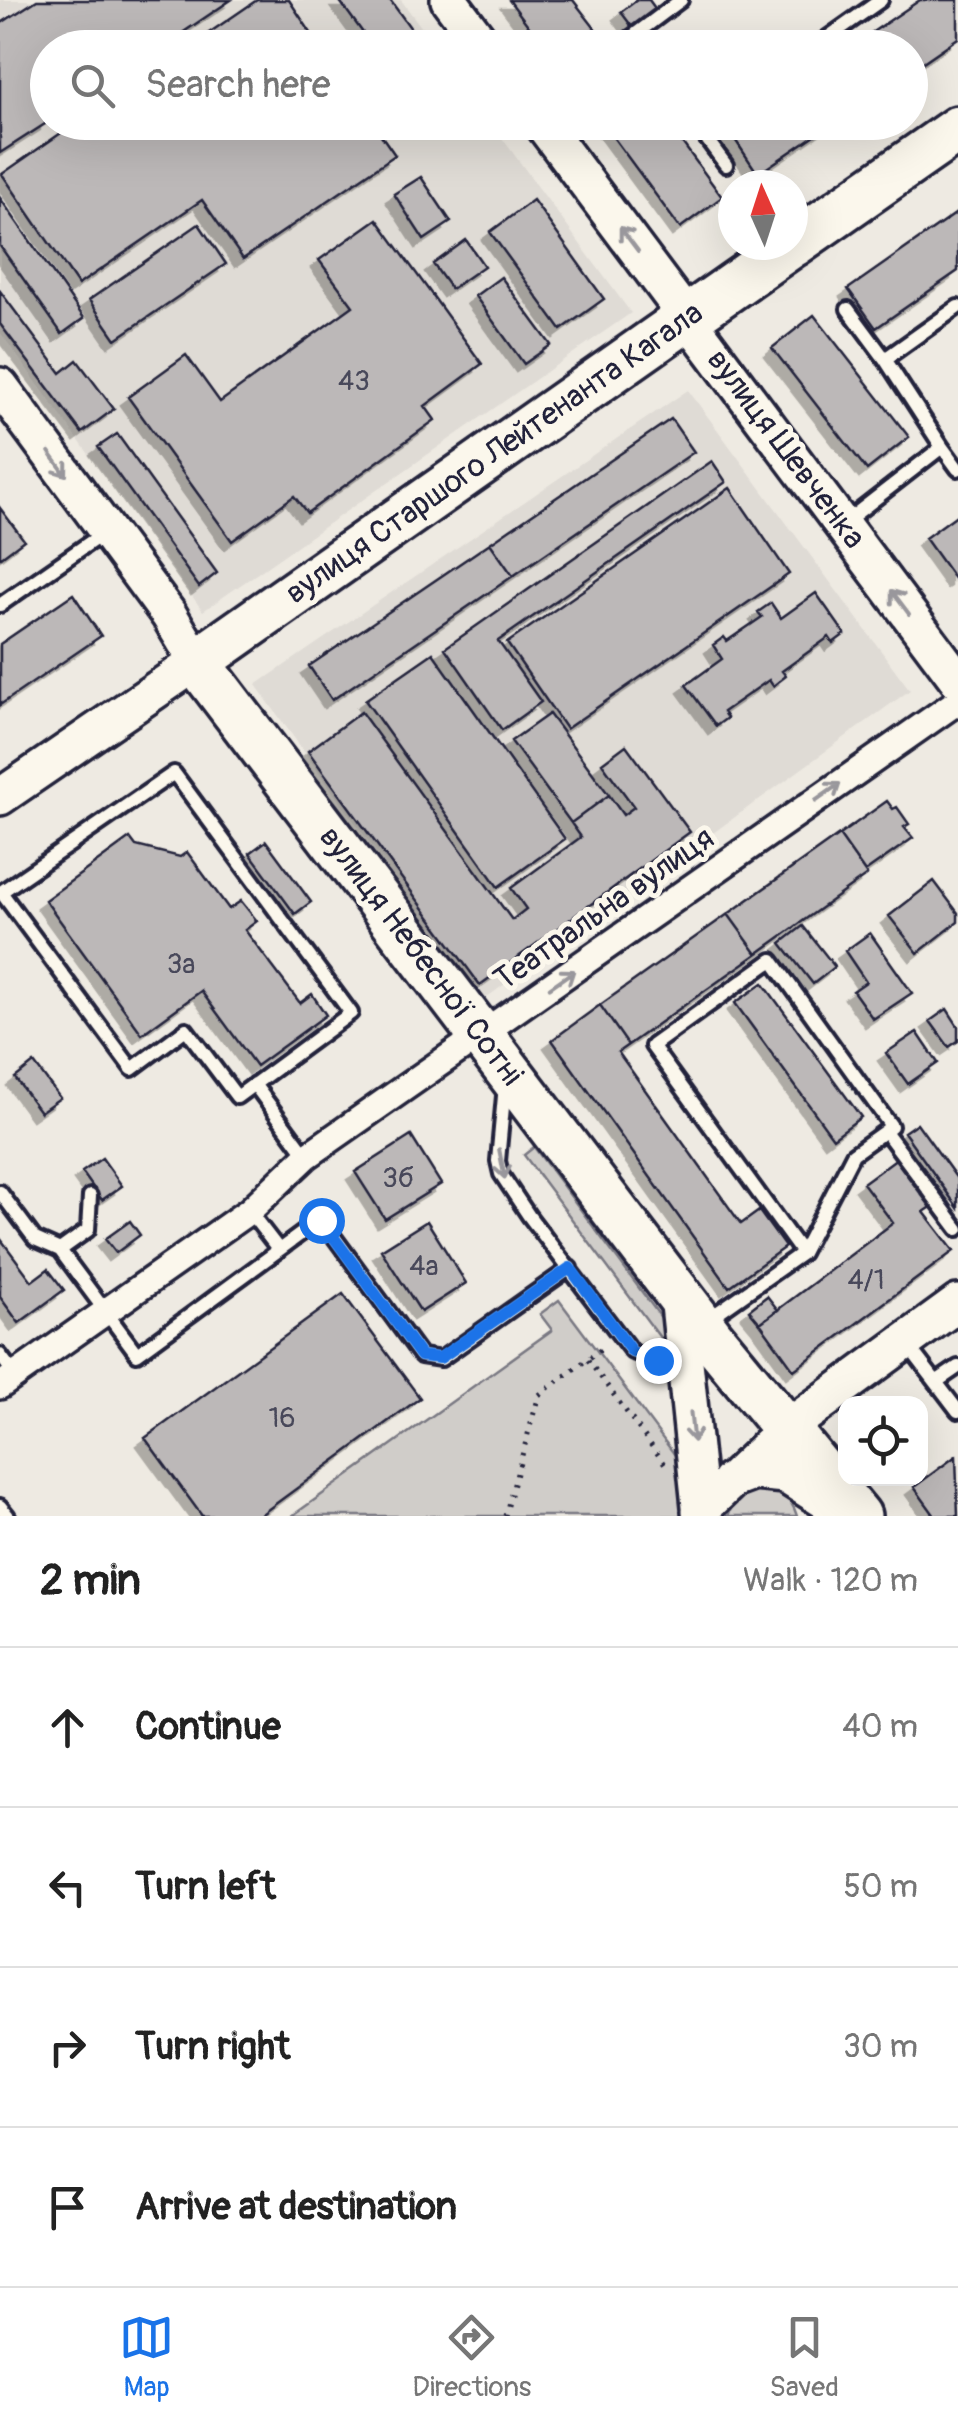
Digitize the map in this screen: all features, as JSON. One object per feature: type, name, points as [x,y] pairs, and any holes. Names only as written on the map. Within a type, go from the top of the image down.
[{"type":"highway","name":"вулиця Старшого Лейтенанта Кагала","points":[[808,233],[958,129]]},
{"type":"highway","name":"вулиця Старшого Лейтенанта Кагала","points":[[197,662],[769,260]]},
{"type":"highway","name":"вулиця Небесної Сотні","points":[[197,662],[494,1052],[694,1328],[808,1474],[858,1516]]},
{"type":"street","points":[[449,0],[472,30]]},
{"type":"street","name":"вулиця Шевченка","points":[[555,140],[958,680]]},
{"type":"street","name":"вулиця Небесної Сотні","points":[[0,386],[169,615],[197,662]]},
{"type":"street","points":[[0,797],[197,662]]},
{"type":"street","name":"Театральна вулиця","points":[[5,1372],[106,1312],[249,1211],[307,1156],[494,1052],[958,701]]},
{"type":"street","points":[[730,1481],[808,1474],[906,1342],[958,1304]]},
{"type":"street","points":[[694,1328],[700,1514]]},
{"type":"street","points":[[700,1514],[730,1481],[754,1472],[808,1474],[849,1516]]},
{"type":"lane","points":[[648,30],[682,0]]},
{"type":"lane","points":[[840,30],[882,0]]},
{"type":"lane","points":[[710,140],[726,165]]},
{"type":"lane","points":[[885,359],[958,306]]},
{"type":"lane","points":[[848,310],[958,468]]},
{"type":"lane","points":[[842,524],[942,447]]},
{"type":"lane","points":[[0,604],[106,530]]},
{"type":"lane","points":[[174,773],[351,1013],[237,1097],[186,1029],[132,1069],[1,892],[174,773]]},
{"type":"lane","points":[[494,1052],[500,1174],[632,1352],[658,1360],[694,1328],[802,1253],[852,1154],[892,1126],[772,960],[652,1046],[802,1253]]},
{"type":"lane","points":[[254,1084],[307,1156]]},
{"type":"lane","points":[[884,1131],[958,1229]]},
{"type":"lane","points":[[0,1192],[35,1239],[60,1250],[137,1354],[321,1220],[421,1356],[440,1358],[570,1268]]},
{"type":"lane","points":[[60,1250],[88,1230],[90,1196]]},
{"type":"lane","points":[[249,1211],[279,1250]]},
{"type":"lane","points":[[906,1342],[958,1411]]},
{"type":"lane","points":[[936,1382],[958,1367]]},
{"type":"lane","points":[[0,1506],[8,1516]]},
{"type":"path","points":[[505,1516],[539,1395],[620,1335]]},
{"type":"path","points":[[587,1360],[668,1471]]},
{"type":"shaded area","points":[[0,0],[401,0],[423,30],[30,30],[30,140],[504,140],[631,313],[203,611],[0,332]]},
{"type":"shaded area","points":[[688,390],[910,690],[483,1000],[256,685]]},
{"type":"shaded area","points":[[534,1147],[671,1331],[661,1339],[524,1155]]},
{"type":"shaded area","points":[[559,1300],[675,1455],[682,1472],[685,1516],[292,1516],[552,1330],[540,1314]]},
{"type":"shaded area","points":[[753,1489],[786,1497],[797,1516],[728,1516],[737,1500]]},
{"type":"building","points":[[37,0],[231,0],[187,30],[30,30],[30,134],[0,153],[0,24]]},
{"type":"building","points":[[257,0],[289,0],[309,30],[213,30]]},
{"type":"building","points":[[339,0],[390,0],[412,30],[361,30]]},
{"type":"building","points":[[509,0],[573,0],[596,30],[532,30]]},
{"type":"building","points":[[637,0],[649,0],[657,11],[633,28],[621,12]]},
{"type":"building","points":[[920,0],[958,0],[958,38],[928,59],[928,30],[876,30]]},
{"type":"building","points":[[51,140],[385,140],[395,155],[243,259],[202,200],[78,285],[2,174]]},
{"type":"building","points":[[615,140],[680,140],[718,192],[718,200],[680,228]]},
{"type":"building","points":[[735,140],[808,140],[764,170],[755,170]]},
{"type":"building","points":[[421,177],[451,222],[424,240],[394,194]]},
{"type":"building","points":[[0,198],[84,318],[62,334],[0,246]]},
{"type":"building","points":[[533,200],[604,299],[561,330],[490,232]]},
{"type":"building","points":[[958,212],[958,271],[876,328],[848,289]]},
{"type":"building","points":[[377,219],[482,364],[425,406],[435,420],[307,513],[294,496],[232,541],[128,397],[186,355],[220,402],[353,306],[319,260]]},
{"type":"building","points":[[199,224],[226,264],[116,339],[89,300]]},
{"type":"building","points":[[466,240],[484,266],[451,289],[433,264]]},
{"type":"building","points":[[501,277],[551,345],[524,364],[475,296]]},
{"type":"building","points":[[0,291],[61,373],[77,360],[114,409],[82,433],[0,324]]},
{"type":"building","points":[[814,315],[909,437],[867,470],[772,348]]},
{"type":"building","points":[[671,419],[694,452],[513,576],[490,543]]},
{"type":"building","points":[[117,434],[217,573],[199,587],[98,447]]},
{"type":"building","points":[[712,461],[726,482],[498,641],[541,702],[502,730],[445,648]]},
{"type":"building","points":[[730,488],[789,574],[566,729],[507,643]]},
{"type":"building","points":[[0,508],[24,540],[0,558]]},
{"type":"building","points":[[958,514],[958,578],[955,580],[925,538]]},
{"type":"building","points":[[490,543],[513,576],[332,700],[309,666]]},
{"type":"building","points":[[816,593],[845,634],[833,643],[829,637],[782,671],[786,676],[773,686],[769,680],[723,712],[727,718],[716,726],[686,685],[722,659],[713,645],[724,637],[727,641],[762,617],[758,612],[771,603],[781,618]]},
{"type":"building","points":[[73,594],[101,636],[0,705],[0,644]]},
{"type":"building","points":[[433,653],[565,839],[498,887],[365,700]]},
{"type":"building","points":[[361,712],[512,920],[526,909],[511,888],[581,837],[571,823],[609,795],[623,815],[634,807],[602,763],[626,745],[690,832],[480,985],[308,751]]},
{"type":"building","points":[[549,714],[609,795],[571,823],[511,741]]},
{"type":"building","points":[[887,801],[893,809],[897,807],[909,824],[904,827],[913,838],[865,872],[839,835]]},
{"type":"building","points":[[839,835],[867,875],[757,954],[728,914]]},
{"type":"building","points":[[130,838],[136,846],[180,857],[187,852],[229,909],[241,901],[257,921],[245,930],[300,1003],[312,994],[326,1015],[256,1066],[201,991],[142,1034],[45,900]]},
{"type":"building","points":[[266,841],[311,902],[295,914],[250,853]]},
{"type":"building","points":[[934,881],[958,913],[958,922],[918,953],[889,916]]},
{"type":"building","points":[[728,914],[757,954],[628,1045],[600,1005]]},
{"type":"building","points":[[803,926],[835,967],[813,984],[781,943]]},
{"type":"building","points":[[870,933],[912,993],[873,1019],[853,991],[866,982],[845,951]]},
{"type":"building","points":[[763,983],[861,1117],[833,1138],[735,1003]]},
{"type":"building","points":[[600,1005],[628,1045],[618,1052],[741,1224],[759,1211],[785,1247],[729,1287],[552,1040]]},
{"type":"building","points":[[947,1009],[958,1026],[958,1041],[949,1047],[930,1021]]},
{"type":"building","points":[[917,1032],[938,1063],[908,1084],[886,1053]]},
{"type":"building","points":[[34,1063],[60,1098],[40,1112],[15,1078]]},
{"type":"building","points":[[917,1123],[958,1180],[958,1208],[904,1132]]},
{"type":"building","points":[[411,1136],[441,1184],[385,1219],[355,1172]]},
{"type":"building","points":[[102,1158],[122,1186],[102,1200],[82,1172]]},
{"type":"building","points":[[897,1158],[933,1206],[924,1212],[954,1251],[794,1370],[760,1323],[893,1223],[863,1183]]},
{"type":"building","points":[[130,1221],[140,1235],[116,1253],[105,1239]]},
{"type":"building","points":[[427,1221],[466,1283],[421,1312],[381,1250]]},
{"type":"building","points":[[0,1238],[32,1281],[48,1269],[64,1290],[19,1323],[0,1297]]},
{"type":"building","points":[[343,1294],[420,1398],[259,1516],[202,1516],[145,1438]]},
{"type":"building","points":[[767,1296],[778,1310],[760,1323],[749,1310]]},
{"type":"building","points":[[956,1456],[958,1516],[935,1516],[914,1487],[928,1486],[928,1477]]},
{"type":"route","points":[[321,1220],[421,1356],[440,1358],[570,1268],[632,1352],[658,1360]]}]
